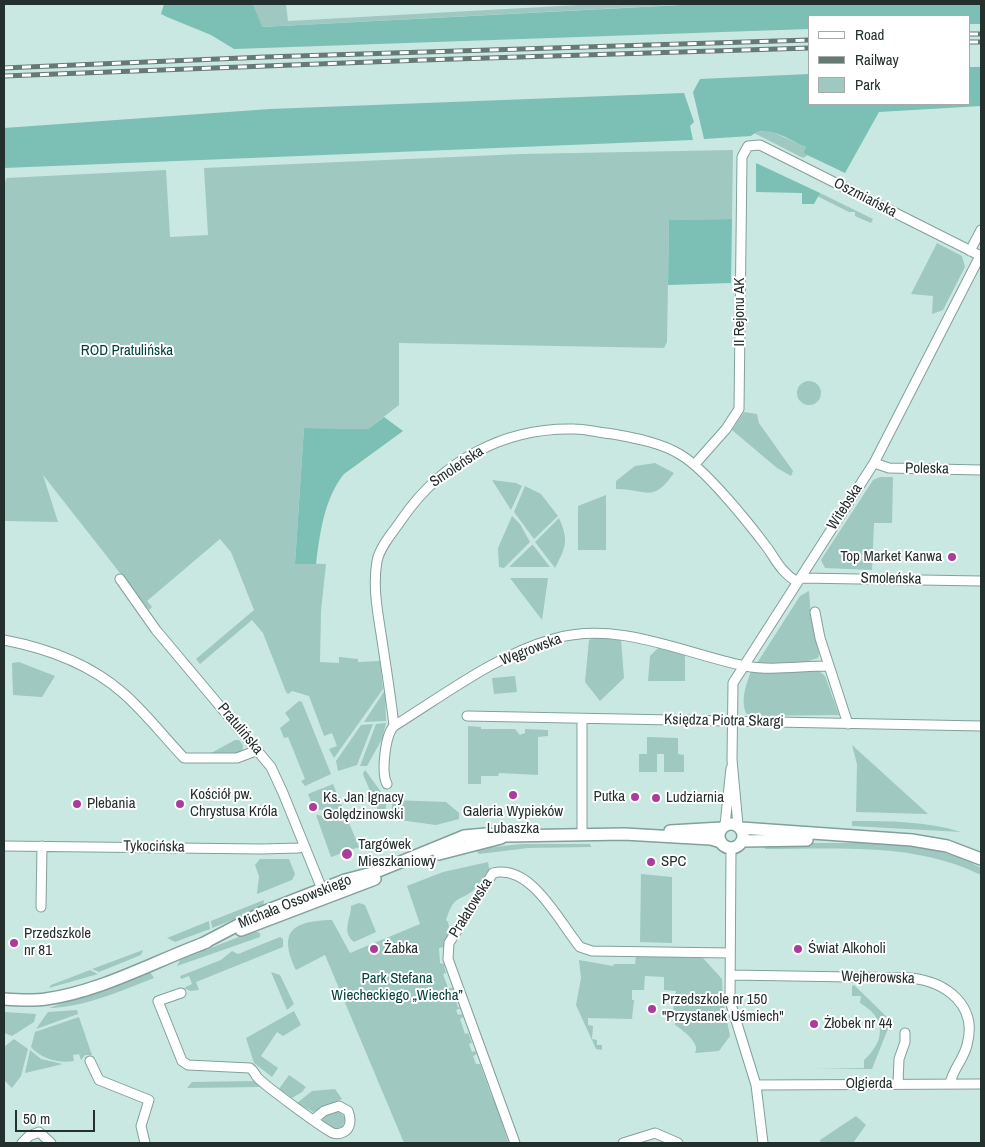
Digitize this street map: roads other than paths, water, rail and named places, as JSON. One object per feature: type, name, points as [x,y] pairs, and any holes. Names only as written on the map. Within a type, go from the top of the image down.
[{"type":"street","name":"Oszmiańska","points":[[748,146],[760,145],[981,256]]},
{"type":"street","name":"II Rejonu AK","points":[[695,464],[726,429],[739,409],[742,157],[748,146]]},
{"type":"street","points":[[970,251],[981,230]]},
{"type":"street","name":"Witebska","points":[[740,827],[732,760],[732,688],[743,665],[874,463],[981,256]]},
{"type":"street","name":"Smoleńska","points":[[394,726],[376,610],[377,562],[387,541],[422,491],[469,455],[514,436],[532,432],[577,429],[627,436],[663,446],[680,454],[695,464],[766,547],[780,570],[799,580],[981,581]]},
{"type":"street","name":"Poleska","points":[[874,463],[889,468],[981,470]]},
{"type":"street","name":"Pratulińska","points":[[120,579],[156,630],[258,750],[278,780],[324,894]]},
{"type":"street","points":[[815,612],[828,666],[848,724]]},
{"type":"street","name":"Węgrowska","points":[[394,726],[494,665],[532,646],[563,637],[588,633],[641,638],[757,668],[828,666]]},
{"type":"street","points":[[4,640],[50,652],[103,679],[123,694],[184,758],[237,758],[258,750]]},
{"type":"street","name":"Księdza Piotra Skargi","points":[[467,716],[569,717],[582,720],[981,726]]},
{"type":"street","points":[[582,720],[582,835]]},
{"type":"street","points":[[387,784],[384,778],[384,769],[388,732],[394,726]]},
{"type":"street","name":"Witebska","points":[[724,826],[732,760]]},
{"type":"street","points":[[762,1143],[756,1085],[730,1000],[731,974],[726,845],[720,833],[724,826],[730,823],[740,827],[857,837],[895,838],[933,843],[963,851],[981,859]]},
{"type":"street","name":"Michała Ossowskiego","points":[[4,999],[46,999],[98,985],[324,894],[443,852],[506,836],[624,834],[724,826]]},
{"type":"street","points":[[726,845],[738,846],[742,841],[744,837],[740,827]]},
{"type":"street","name":"Michała Ossowskiego","points":[[624,834],[711,839],[726,845]]},
{"type":"street","points":[[742,841],[857,837]]},
{"type":"street","name":"Tykocińska","points":[[4,846],[270,849],[304,845]]},
{"type":"street","points":[[41,907],[42,846]]},
{"type":"street","name":"Prałatowska","points":[[515,1143],[448,959],[449,944],[493,873],[515,873],[528,881],[580,947],[592,951],[730,953]]},
{"type":"street","name":"Wejherowska","points":[[731,974],[929,980],[944,988],[958,1000],[969,1029],[968,1045],[951,1078],[950,1084]]},
{"type":"street","points":[[181,993],[158,1001],[182,1061],[188,1065],[250,1068],[257,1078],[313,1120]]},
{"type":"street","points":[[898,1084],[899,1059],[905,1042],[905,1034]]},
{"type":"street","points":[[90,1061],[99,1080],[148,1100],[141,1126],[145,1143]]},
{"type":"street","name":"Olgierda","points":[[756,1085],[981,1084]]},
{"type":"street","points":[[22,1143],[29,1136],[39,1132],[51,1143]]},
{"type":"street","points":[[623,1143],[655,1133],[678,1143]]},
{"type":"railway","points":[[970,34],[981,34]]},
{"type":"railway","points":[[4,68],[265,57],[808,40]]},
{"type":"railway","points":[[970,42],[981,42]]},
{"type":"railway","points":[[4,76],[808,48]]},
{"type":"place","name":"Top Market Kanwa","points":[[952,557]]},
{"type":"place","name":"Galeria Wypieków Lubaszka","points":[[513,795]]},
{"type":"place","name":"Putka","points":[[635,797]]},
{"type":"place","name":"Ludziarnia","points":[[656,798]]},
{"type":"place","name":"Plebania","points":[[77,804]]},
{"type":"place","name":"Kościół pw. Chrystusa Króla","points":[[180,804]]},
{"type":"place","name":"Ks. Jan Ignacy Golędzinowski","points":[[313,807]]},
{"type":"place","name":"Targówek Mieszkaniowy","points":[[347,854]]},
{"type":"place","name":"SPC","points":[[651,862]]},
{"type":"place","name":"Przedszkole nr 81","points":[[14,943]]},
{"type":"place","name":"Żabka","points":[[374,949]]},
{"type":"place","name":"Świat Alkoholi","points":[[798,949]]},
{"type":"place","name":"Przedszkole nr 150 \"Przystanek Uśmiech\"","points":[[652,1009]]},
{"type":"place","name":"Żłobek nr 44","points":[[814,1024]]},
{"type":"park label","name":"ROD Pratulińska","points":[[127,351]]},
{"type":"park label","name":"Park Stefana Wiecheckiego „Wiecha”","points":[[397,988]]}]
